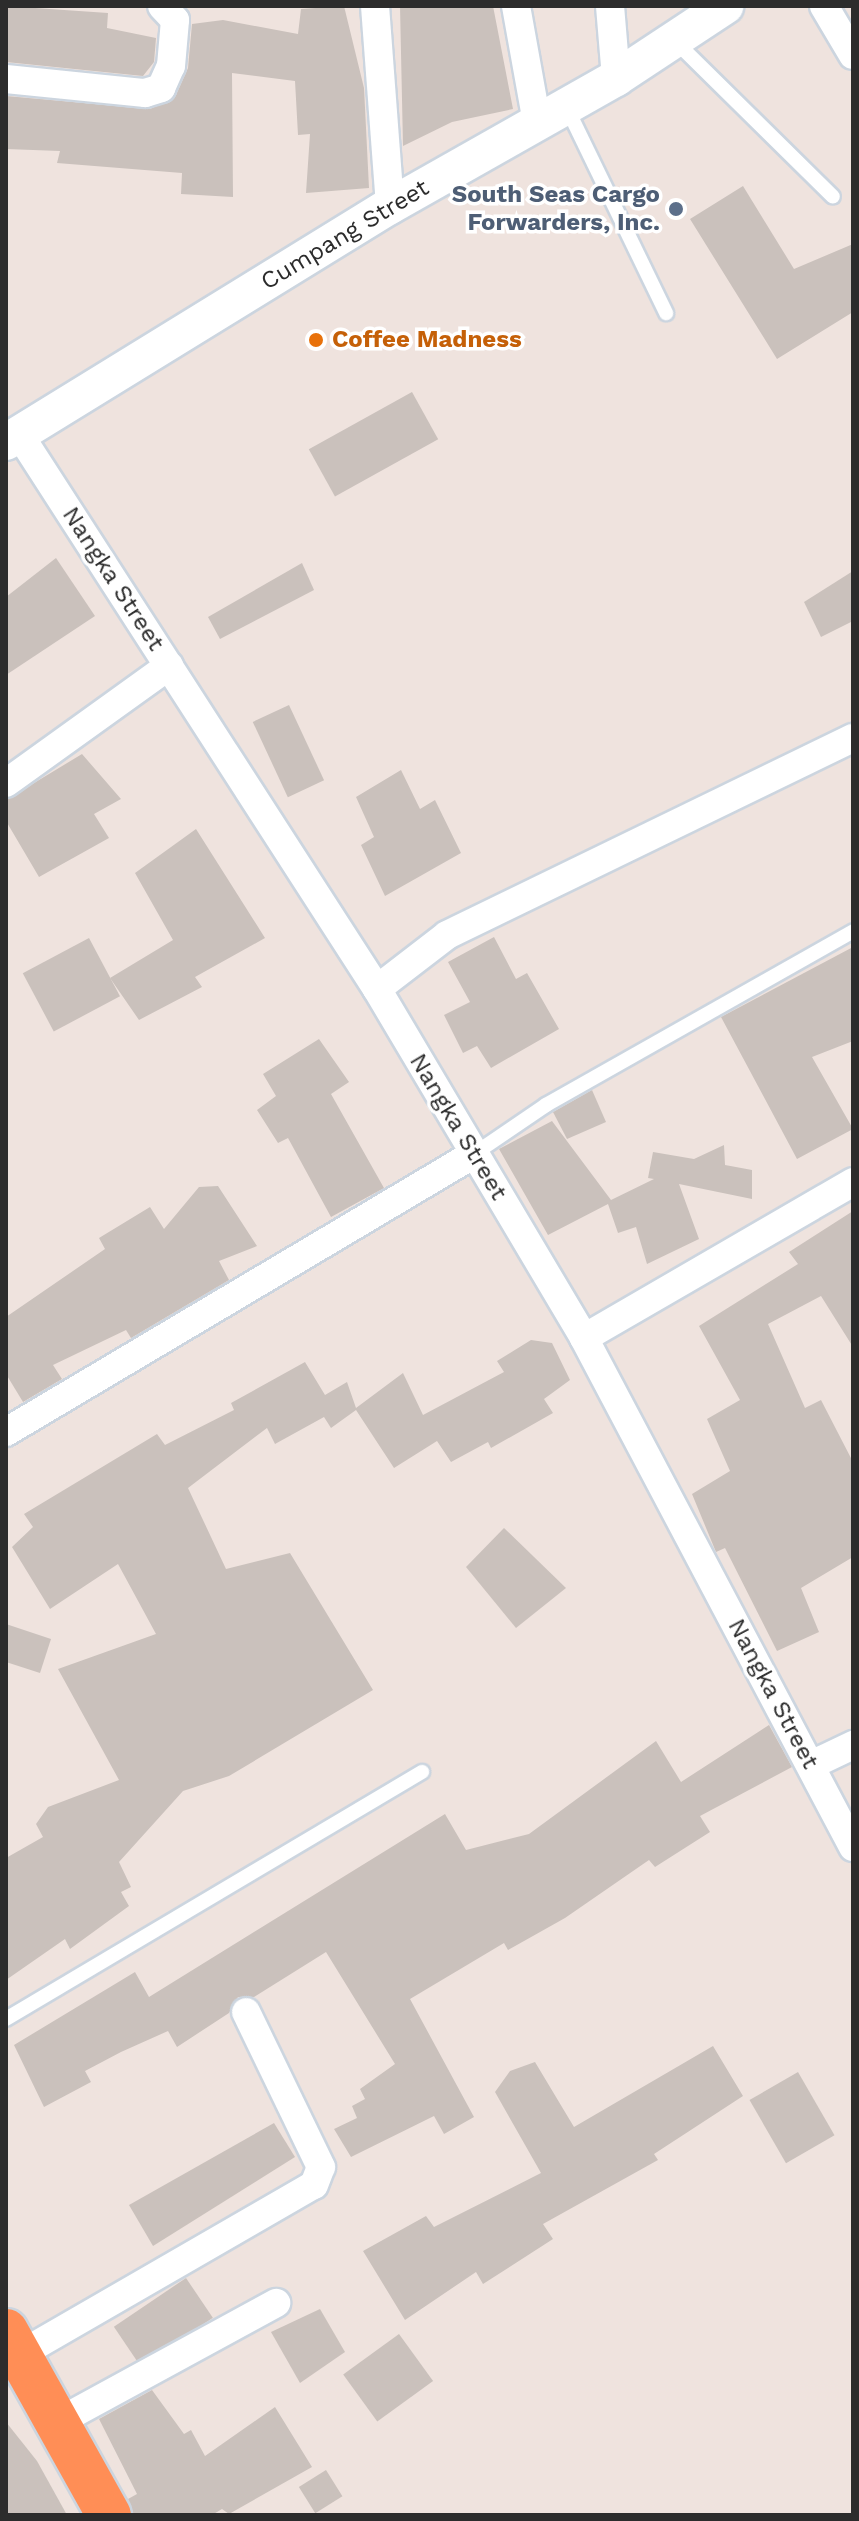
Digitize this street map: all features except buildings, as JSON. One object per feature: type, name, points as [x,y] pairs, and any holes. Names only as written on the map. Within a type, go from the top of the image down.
[{"type":"highway","points":[[12,2343],[109,2515]]},
{"type":"street","points":[[6,79],[145,93],[161,88],[171,66],[175,20],[162,6]]},
{"type":"street","points":[[375,6],[390,206]]},
{"type":"street","points":[[516,6],[551,114]]},
{"type":"street","points":[[610,6],[616,78]]},
{"type":"street","points":[[824,6],[853,55]]},
{"type":"street","name":"Cumpang Street","points":[[13,438],[390,206],[616,78],[715,9]]},
{"type":"street","name":"Nangka Street","points":[[13,438],[169,666],[377,989],[584,1338],[853,1847]]},
{"type":"street","points":[[6,783],[169,666]]},
{"type":"street","points":[[377,989],[447,935],[853,738]]},
{"type":"street","points":[[6,1432],[474,1154]]},
{"type":"street","points":[[584,1338],[853,1182]]},
{"type":"street","points":[[811,1765],[853,1745]]},
{"type":"street","points":[[12,2343],[314,2185],[321,2167],[246,2012]]},
{"type":"street","points":[[56,2423],[276,2303]]},
{"type":"lane","points":[[674,40],[833,197]]},
{"type":"lane","points":[[551,114],[666,313]]},
{"type":"lane","points":[[474,1154],[546,1105],[853,931]]},
{"type":"lane","points":[[6,2019],[422,1772]]},
{"type":"place","name":"South Seas Cargo Forwarders, Inc.","points":[[676,209]]},
{"type":"place","name":"Coffee Madness","points":[[316,340]]}]
